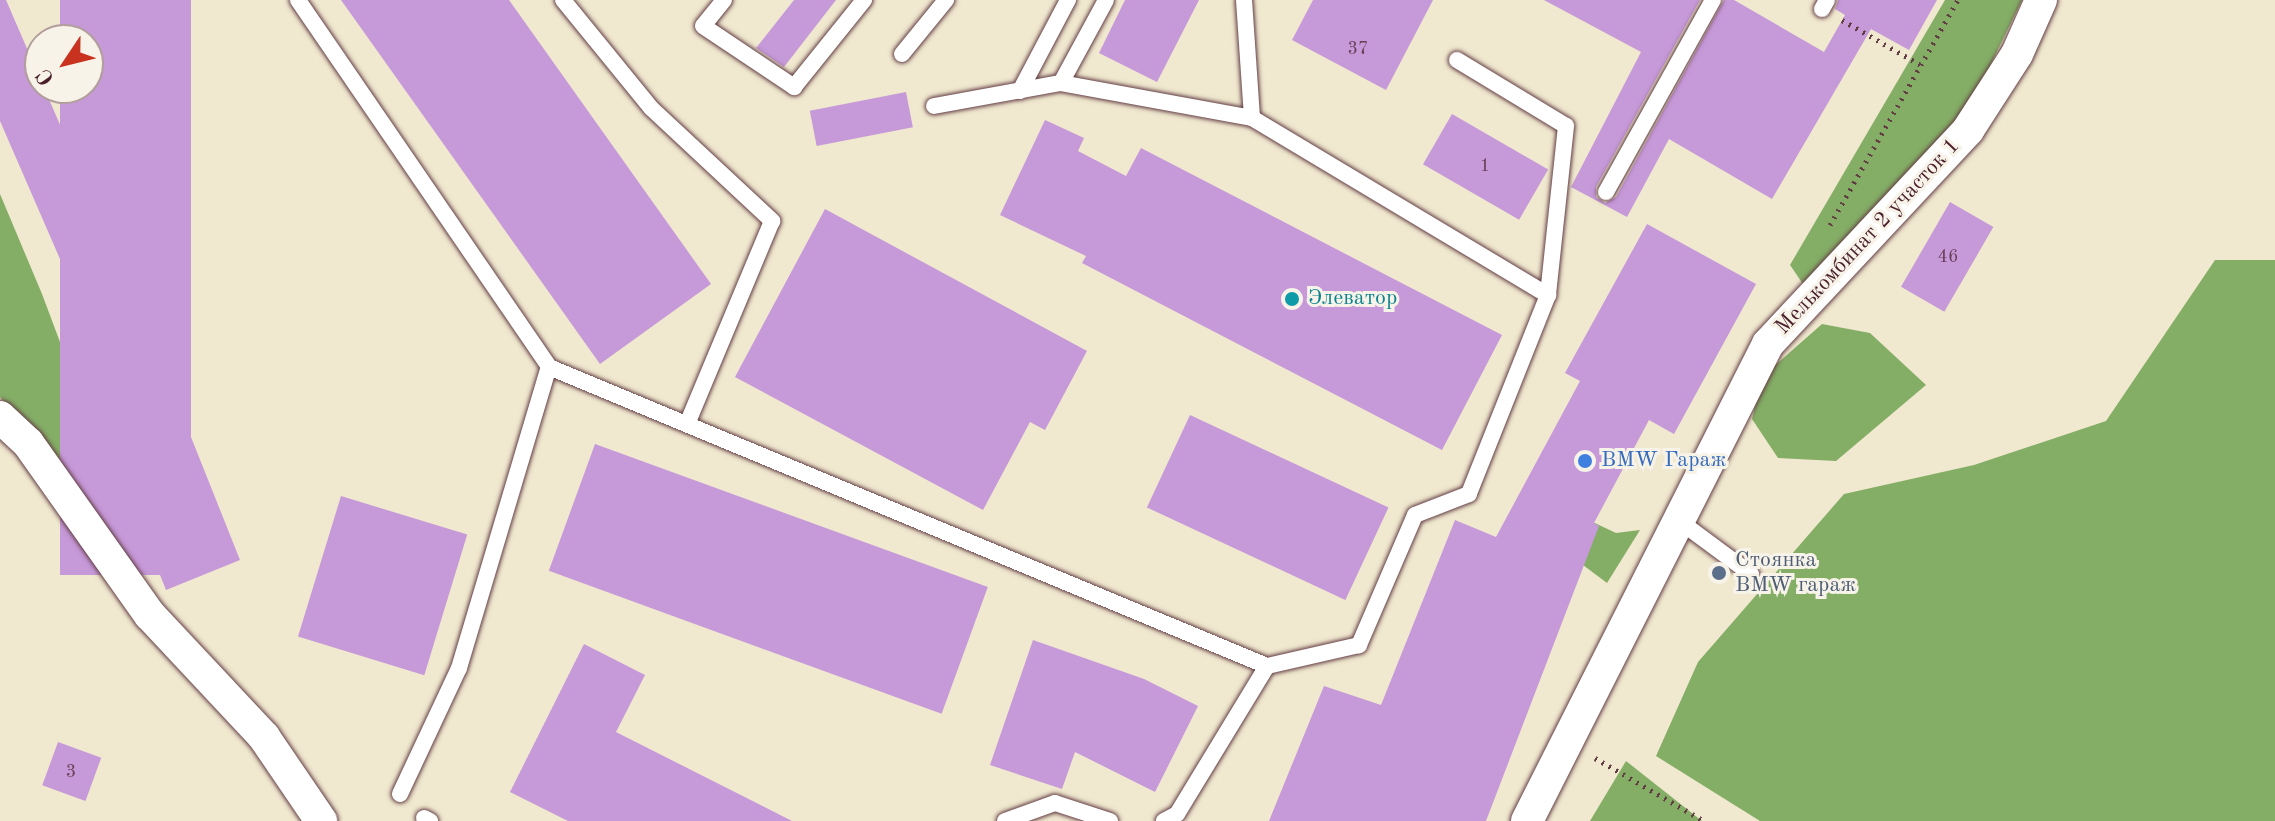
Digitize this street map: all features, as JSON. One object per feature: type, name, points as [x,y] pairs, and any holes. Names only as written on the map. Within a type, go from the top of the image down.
[{"type":"street","name":"Мелькомбинат 2 участок 1","points":[[1527,821],[1768,344],[1968,130],[2017,54],[2041,0]]},
{"type":"street","points":[[0,417],[28,443],[150,615],[264,737],[321,821]]},
{"type":"lane","points":[[298,0],[549,367],[1267,666],[1359,645],[1415,515],[1469,494],[1548,295],[1566,126],[1457,60]]},
{"type":"lane","points":[[563,0],[651,108],[772,221],[687,424]]},
{"type":"lane","points":[[724,0],[703,26],[794,87],[864,0]]},
{"type":"lane","points":[[902,54],[946,0]]},
{"type":"lane","points":[[1020,91],[1068,0]]},
{"type":"lane","points":[[1061,83],[1106,0]]},
{"type":"lane","points":[[1244,0],[1252,118]]},
{"type":"lane","points":[[1606,192],[1713,0]]},
{"type":"lane","points":[[934,106],[1061,83],[1252,118],[1548,295]]},
{"type":"lane","points":[[400,794],[459,668],[549,367]]},
{"type":"lane","points":[[1678,520],[1751,574]]},
{"type":"lane","points":[[1164,821],[1177,814],[1267,666]]},
{"type":"lane","points":[[1005,821],[1055,803],[1110,821]]},
{"type":"path","points":[[1823,237],[1958,0]]},
{"type":"path","points":[[1825,4],[1921,65]]},
{"type":"path","points":[[1569,743],[1704,821]]},
{"type":"green space","points":[[1945,0],[2022,0],[1970,107],[1803,284],[1790,265]]},
{"type":"green space","points":[[0,194],[42,294],[146,571],[0,397]]},
{"type":"green space","points":[[2215,260],[2275,260],[2275,821],[1760,821],[1656,756],[1698,662],[1844,494],[1974,465],[2106,421]]},
{"type":"green space","points":[[1822,324],[1870,333],[1926,385],[1836,461],[1778,458],[1752,419],[1762,377]]},
{"type":"green space","points":[[1582,517],[1616,533],[1640,530],[1607,583],[1583,565]]},
{"type":"green space","points":[[1626,761],[1702,821],[1590,821]]},
{"type":"building","points":[[0,0],[6,0],[24,42],[24,104],[51,104],[142,314],[240,560],[166,590],[75,361],[100,351],[0,121]]},
{"type":"building","points":[[60,0],[191,0],[191,575],[60,575],[60,104],[104,104],[104,24],[60,24]]},
{"type":"building","points":[[341,0],[509,0],[711,284],[600,364]]},
{"type":"building","points":[[794,0],[836,0],[784,67],[756,48]]},
{"type":"building","points":[[1125,0],[1199,0],[1157,82],[1099,53]]},
{"type":"building","points":[[1313,0],[1433,0],[1386,90],[1292,40]]},
{"type":"building","points":[[1544,0],[1700,0],[1596,187],[1596,197],[1605,203],[1616,197],[1724,0],[1734,0],[1824,52],[1845,15],[1835,9],[1838,0],[1937,0],[1909,50],[1871,29],[1772,199],[1669,139],[1627,217],[1571,187],[1641,52]]},
{"type":"building","points":[[906,92],[913,127],[817,146],[810,111]]},
{"type":"building","points":[[1452,114],[1548,170],[1519,220],[1423,164]]},
{"type":"building","name":"Элеватор","points":[[1045,120],[1084,138],[1078,151],[1126,176],[1141,148],[1502,335],[1442,450],[1082,263],[1086,256],[1000,215]]},
{"type":"building","points":[[1950,202],[1993,227],[1944,312],[1901,287]]},
{"type":"building","points":[[825,209],[1087,351],[1045,430],[1030,422],[983,510],[735,377]]},
{"type":"building","points":[[1647,224],[1756,284],[1674,434],[1649,420],[1594,523],[1599,526],[1486,821],[1269,821],[1324,686],[1381,705],[1455,520],[1496,537],[1580,381],[1565,373]]},
{"type":"building","points":[[1190,415],[1388,508],[1345,600],[1147,507]]},
{"type":"building","points":[[595,444],[988,587],[942,714],[549,571]]},
{"type":"building","points":[[341,496],[467,535],[424,675],[298,637]]},
{"type":"building","points":[[1033,640],[1144,679],[1198,706],[1155,792],[1075,752],[1062,789],[990,765]]},
{"type":"building","points":[[584,644],[645,675],[616,732],[792,821],[568,821],[510,792]]},
{"type":"building","points":[[58,742],[101,758],[85,801],[42,785]]},
{"type":"place","name":"Элеватор","points":[[1292,299]]},
{"type":"place","name":"BMW Гараж","points":[[1585,461]]},
{"type":"place","name":"Стоянка BMW гараж","points":[[1719,573]]}]
